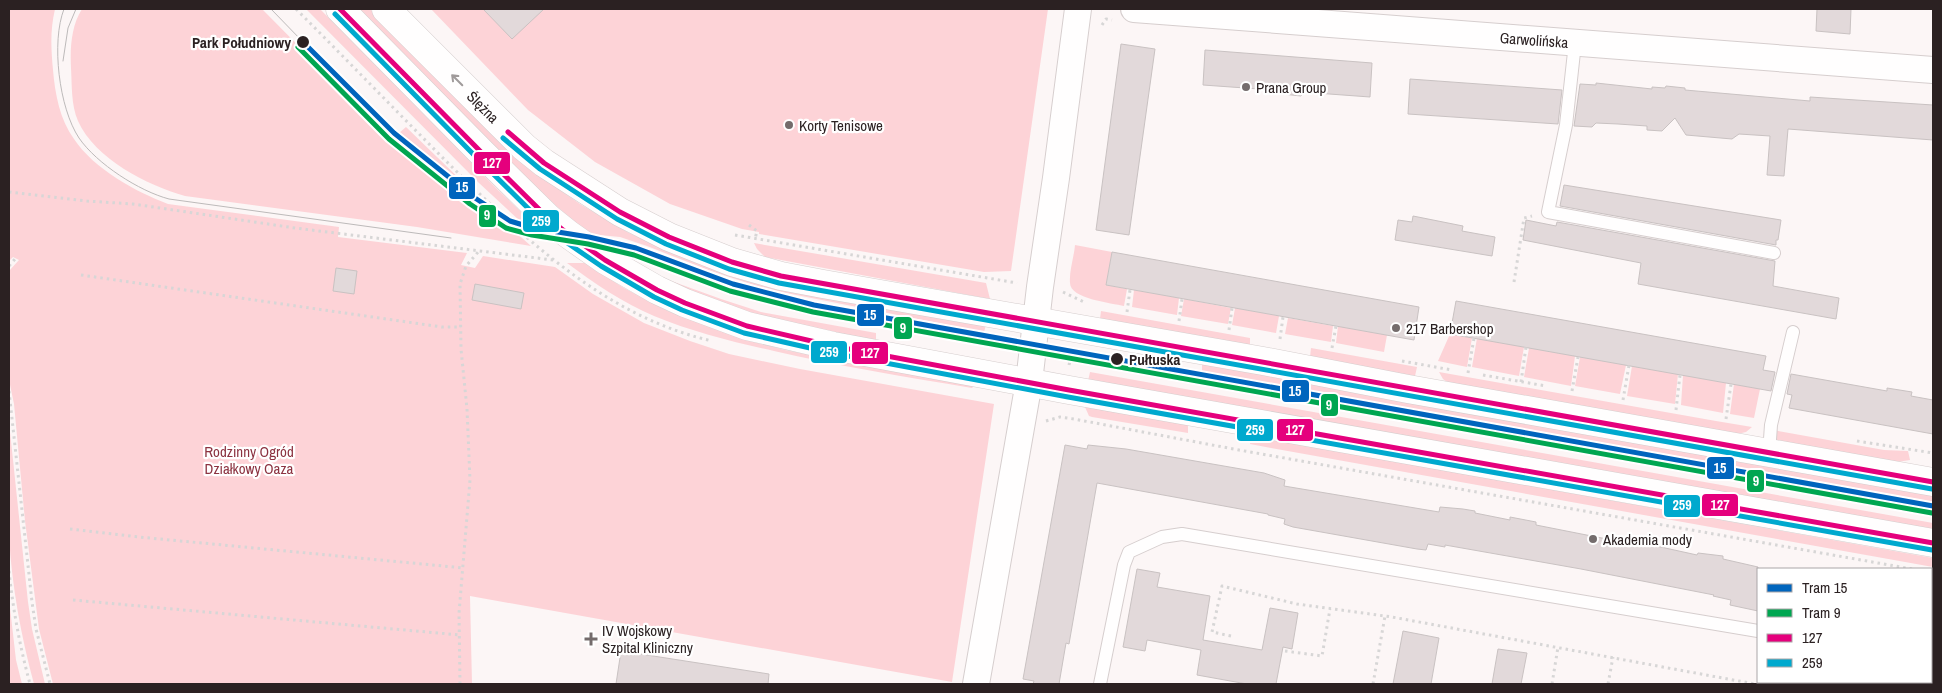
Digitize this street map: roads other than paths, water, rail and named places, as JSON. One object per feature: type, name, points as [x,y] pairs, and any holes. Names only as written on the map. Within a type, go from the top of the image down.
[{"type":"main road","points":[[340,9],[548,218],[585,247],[657,290],[718,316],[788,336],[833,346],[1933,543]]},
{"type":"main road","name":"Ślężna","points":[[386,9],[524,147],[544,163],[620,212],[669,236],[732,262],[781,276],[1933,482]]},
{"type":"street","points":[[976,684],[1029,382],[1078,9]]},
{"type":"street","name":"Garwolińska","points":[[1134,9],[1933,70]]},
{"type":"lane","points":[[1575,43],[1566,125],[1548,212],[1774,253]]},
{"type":"lane","points":[[1769,452],[1771,426],[1793,332]]},
{"type":"lane","points":[[1100,684],[1124,565],[1130,552],[1162,537],[1182,534],[1757,631]]},
{"type":"tram line","points":[[64,9],[60,23],[58,56],[59,75],[66,110],[79,138],[87,148],[107,167],[132,183],[169,199],[451,238]]},
{"type":"tram line","points":[[63,61],[68,28],[76,9]]},
{"type":"tram line","points":[[271,9],[303,42]]},
{"type":"tram line","name":"15","points":[[303,42],[394,133],[475,198],[510,221],[533,228],[589,237],[636,248],[733,284],[814,305],[1933,506]]},
{"type":"tram line","name":"9","points":[[298,47],[389,139],[470,204],[506,228],[634,255],[730,291],[813,312],[1932,513]]},
{"type":"place","name":"Park Południowy","points":[[303,42]]},
{"type":"place","name":"Prana Group","points":[[1246,87]]},
{"type":"place","name":"Korty Tenisowe","points":[[789,125]]},
{"type":"place","name":"217 Barbershop","points":[[1396,328]]},
{"type":"place","name":"Pułtuska","points":[[1117,359]]},
{"type":"place","name":"Akademia mody","points":[[1593,539]]},
{"type":"place","name":"IV Wojskowy Szpital Kliniczny","points":[[591,639]]},
{"type":"park label","name":"Rodzinny Ogród Działkowy Oaza","points":[[249,460]]}]
